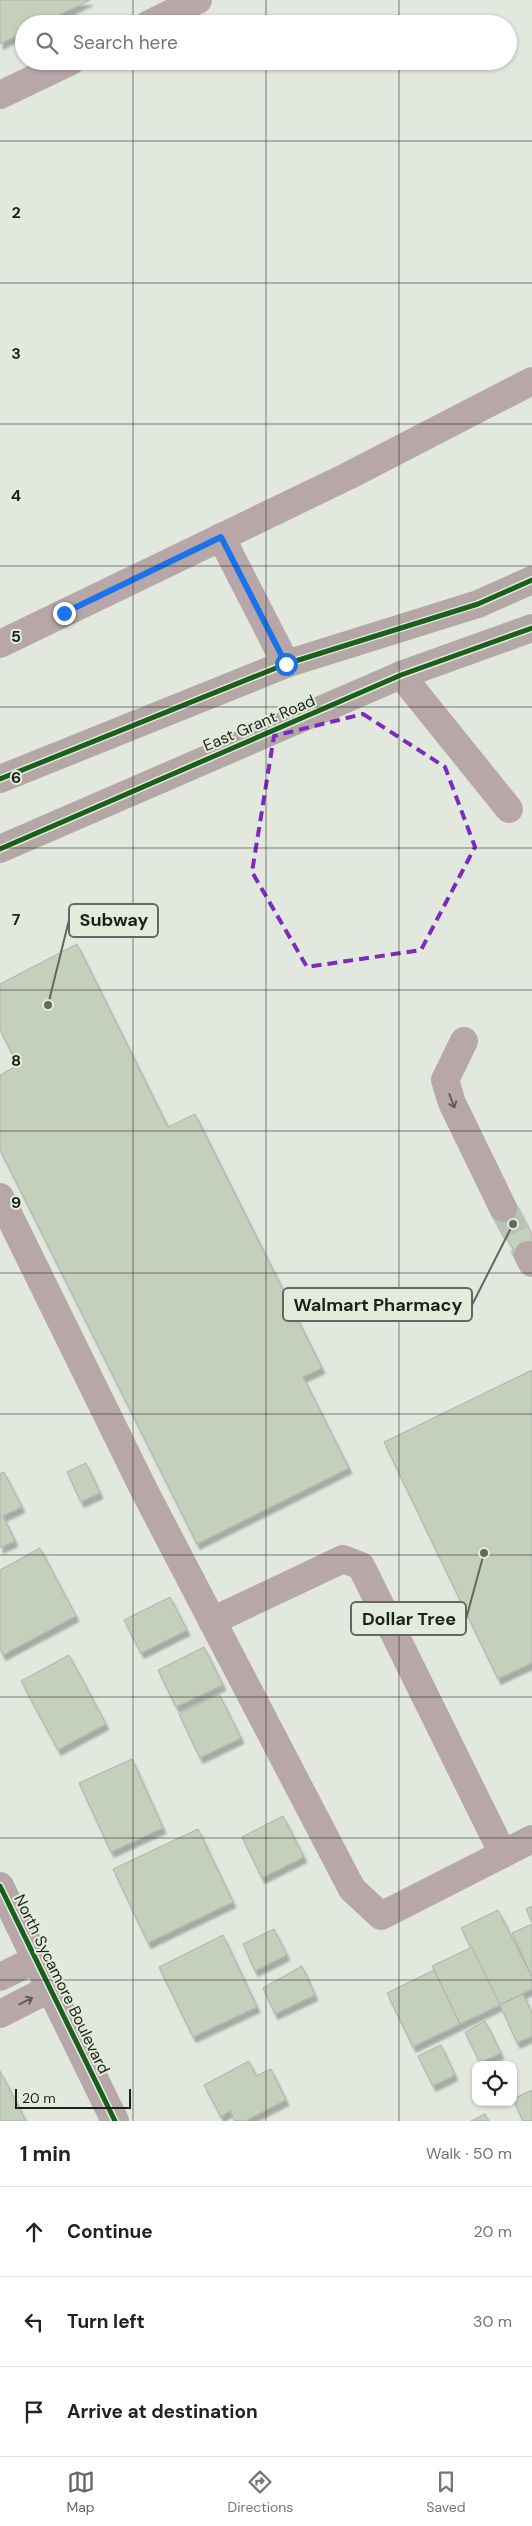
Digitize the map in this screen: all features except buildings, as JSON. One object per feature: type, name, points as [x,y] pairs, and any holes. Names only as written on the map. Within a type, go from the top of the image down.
[{"type":"main road","points":[[2,774],[286,664],[478,604],[532,580]]},
{"type":"main road","name":"East Grant Road","points":[[0,849],[401,675],[532,628]]},
{"type":"street","points":[[167,15],[198,0]]},
{"type":"street","points":[[0,95],[52,70]]},
{"type":"street","points":[[0,644],[348,476],[532,381]]},
{"type":"street","points":[[221,537],[286,664]]},
{"type":"street","points":[[401,675],[509,808]]},
{"type":"street","points":[[464,1040],[445,1080],[452,1103],[503,1208]]},
{"type":"street","points":[[0,1197],[9,1238],[144,1490],[352,1889],[381,1916],[532,1839]]},
{"type":"street","points":[[212,1621],[342,1559],[361,1566],[503,1854]]},
{"type":"street","name":"North Sycamore Boulevard","points":[[0,1886],[115,2121]]},
{"type":"street","points":[[0,1977],[37,1959]]},
{"type":"street","points":[[0,2014],[51,1988]]},
{"type":"highlighted area","points":[[363,714],[445,767],[475,847],[421,950],[307,967],[252,872],[274,736]]},
{"type":"tunnel","points":[[503,1208],[528,1255]]},
{"type":"cycle path","points":[[0,779],[286,664],[478,604],[532,580]]},
{"type":"cycle path","points":[[0,849],[401,675],[532,628]]},
{"type":"cycle path","points":[[0,1886],[115,2121]]},
{"type":"place","name":"Subway","points":[[48,1005]]},
{"type":"place","name":"Walmart Pharmacy","points":[[513,1224]]},
{"type":"place","name":"Dollar Tree","points":[[484,1553]]},
{"type":"route","points":[[64,613],[221,537],[286,664]]}]
